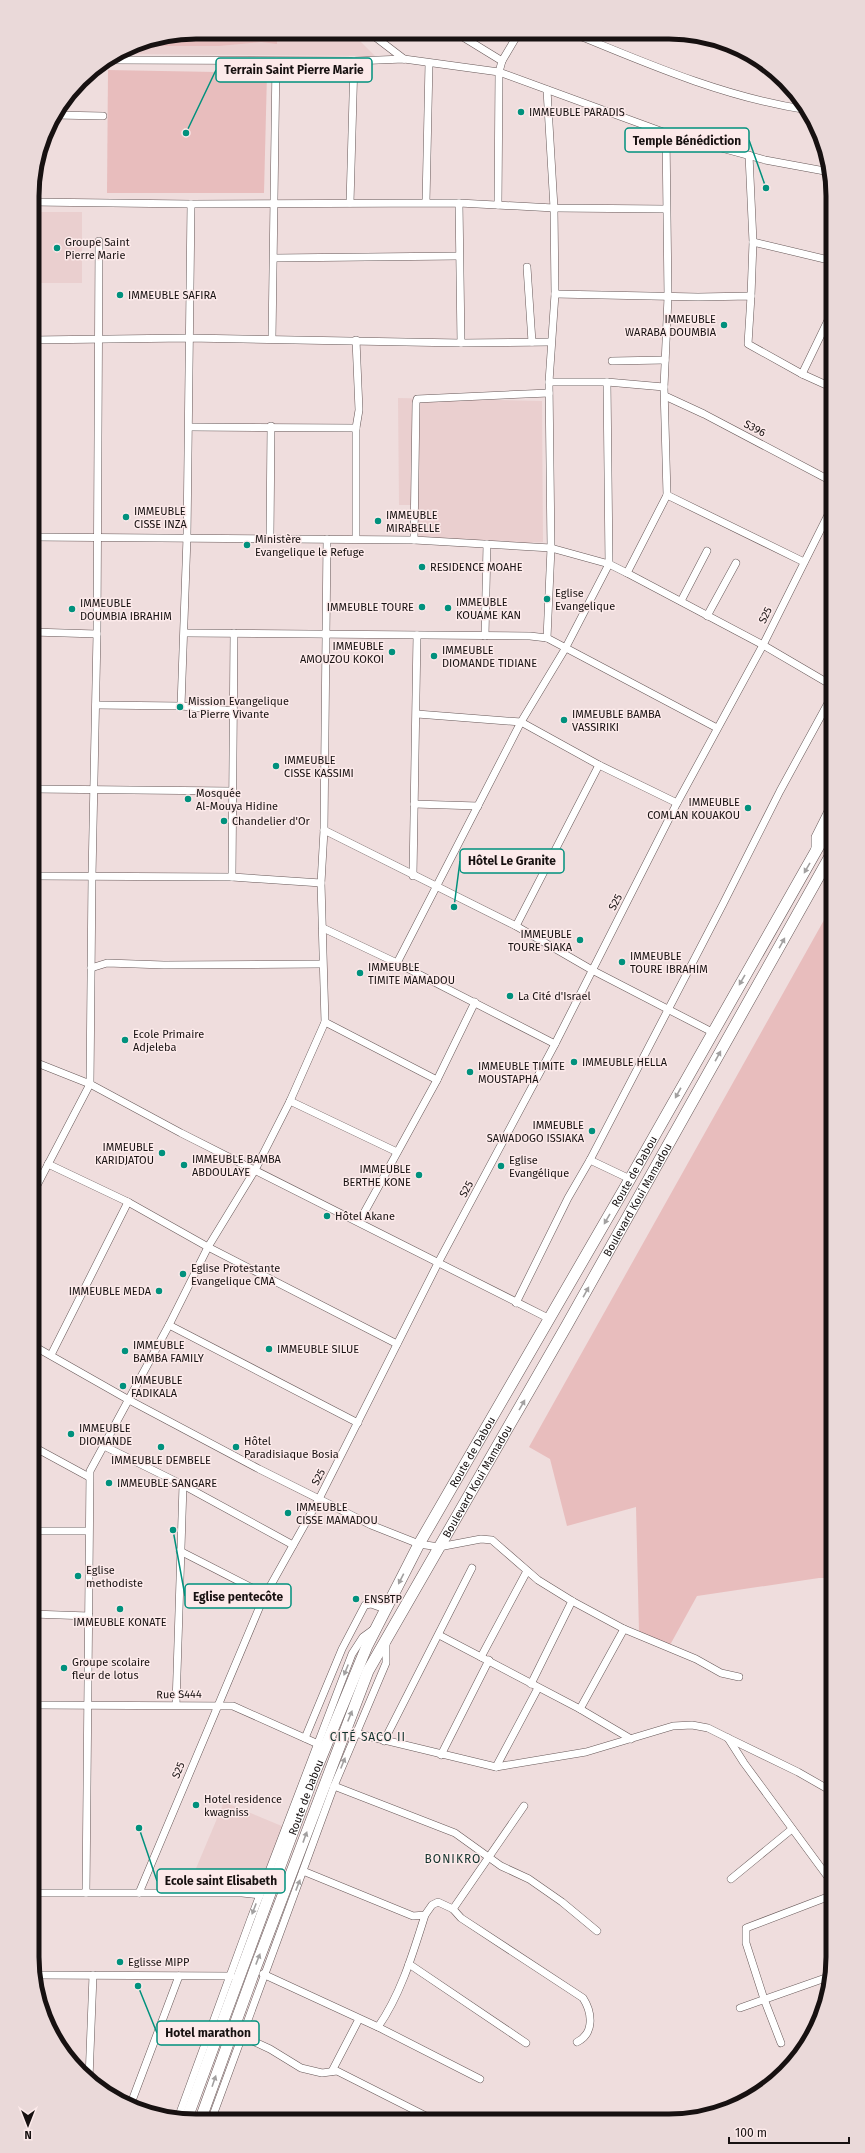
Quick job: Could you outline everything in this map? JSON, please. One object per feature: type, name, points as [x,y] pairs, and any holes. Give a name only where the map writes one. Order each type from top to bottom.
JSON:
[{"type":"main road","name":"Route de Dabou","points":[[189,2114],[334,1722],[376,1628],[418,1544],[548,1318],[630,1180],[712,1032],[826,833]]},
{"type":"main road","name":"Boulevard Koui Mamadou","points":[[438,1547],[563,1332],[826,863]]},
{"type":"main road","name":"Route de Dabou","points":[[202,2114],[254,1969],[368,1671],[386,1636],[438,1547]]},
{"type":"street","points":[[378,39],[404,59]]},
{"type":"street","points":[[466,39],[502,61]]},
{"type":"street","points":[[498,205],[498,72],[502,61],[515,39]]},
{"type":"street","points":[[588,39],[683,77],[741,95],[798,108]]},
{"type":"street","points":[[118,60],[354,61],[404,59],[498,72],[666,133],[749,155],[824,171]]},
{"type":"street","points":[[272,339],[276,61]]},
{"type":"street","points":[[350,203],[354,61]]},
{"type":"street","points":[[426,202],[429,63]]},
{"type":"street","points":[[547,90],[554,208],[554,294],[550,342],[549,382],[551,548],[547,638]]},
{"type":"street","points":[[62,115],[103,116]]},
{"type":"street","points":[[628,573],[668,495],[664,387],[668,297],[666,133]]},
{"type":"street","points":[[749,155],[753,242],[748,344],[802,374],[826,385]]},
{"type":"street","points":[[39,202],[191,204],[426,202],[554,208],[666,209]]},
{"type":"street","points":[[458,203],[461,343]]},
{"type":"street","points":[[180,706],[185,633],[191,204]]},
{"type":"street","points":[[39,1181],[90,1084],[92,876],[97,634],[98,241]]},
{"type":"street","points":[[753,242],[826,259]]},
{"type":"street","points":[[274,258],[460,256]]},
{"type":"street","points":[[526,267],[532,342]]},
{"type":"street","points":[[554,294],[612,294],[668,297],[751,296]]},
{"type":"street","points":[[802,374],[826,324]]},
{"type":"street","points":[[39,340],[188,338],[461,343],[550,342]]},
{"type":"street","points":[[356,340],[358,410],[356,428],[356,539]]},
{"type":"street","points":[[612,362],[666,360]]},
{"type":"street","points":[[549,382],[608,382],[664,387]]},
{"type":"street","points":[[397,962],[521,722],[565,649],[609,564],[608,382]]},
{"type":"street","points":[[414,540],[416,403],[418,399],[549,393]]},
{"type":"street","name":"S396","points":[[665,396],[704,414],[826,478]]},
{"type":"street","points":[[189,427],[271,426],[356,428]]},
{"type":"street","points":[[270,537],[271,426]]},
{"type":"street","points":[[668,495],[804,562]]},
{"type":"street","name":"S25","points":[[139,1893],[266,1595],[319,1499],[438,1263],[555,1044],[677,803],[763,645],[826,519]]},
{"type":"street","points":[[39,537],[270,537],[414,540],[551,548],[609,564],[628,573],[763,645],[826,682]]},
{"type":"street","points":[[86,1893],[89,1616],[88,1477],[94,1462],[169,1325],[208,1247],[255,1170],[290,1101],[325,1022],[322,964],[323,928],[321,883],[324,830],[324,635],[327,539]]},
{"type":"street","points":[[485,636],[487,544]]},
{"type":"street","points":[[681,601],[707,551]]},
{"type":"street","points":[[707,616],[736,563]]},
{"type":"street","points":[[39,632],[97,634]]},
{"type":"street","points":[[185,633],[547,638],[565,649],[717,728]]},
{"type":"street","points":[[232,877],[234,633]]},
{"type":"street","points":[[412,876],[416,714],[416,635]]},
{"type":"street","points":[[96,705],[180,706],[234,711]]},
{"type":"street","points":[[516,1303],[568,1198],[590,1160],[780,791],[826,707]]},
{"type":"street","points":[[416,714],[521,722],[599,765],[677,803]]},
{"type":"street","points":[[516,926],[599,765]]},
{"type":"street","points":[[39,789],[232,791]]},
{"type":"street","points":[[414,804],[478,806]]},
{"type":"street","points":[[815,853],[815,836],[826,815]]},
{"type":"street","points":[[324,830],[412,876],[437,886],[516,926],[592,970],[712,1032]]},
{"type":"street","points":[[39,876],[232,877],[321,883]]},
{"type":"street","points":[[323,928],[397,962],[555,1044]]},
{"type":"street","points":[[91,968],[107,963],[164,965],[322,964]]},
{"type":"street","points":[[359,1222],[437,1080],[475,1002]]},
{"type":"street","points":[[325,1022],[437,1080]]},
{"type":"street","points":[[39,1064],[90,1084],[255,1170],[548,1318]]},
{"type":"street","points":[[290,1101],[397,1152]]},
{"type":"street","points":[[590,1160],[630,1180]]},
{"type":"street","points":[[48,1164],[128,1202],[208,1247],[398,1344]]},
{"type":"street","points":[[51,1354],[128,1202]]},
{"type":"street","points":[[169,1325],[358,1423]]},
{"type":"street","points":[[39,1348],[129,1400],[319,1499],[393,1535],[418,1544],[438,1547],[481,1539],[492,1540],[526,1571],[572,1601],[624,1629],[696,1659],[721,1673],[739,1677]]},
{"type":"street","points":[[104,1446],[183,1484],[293,1545]]},
{"type":"street","points":[[39,1450],[88,1477]]},
{"type":"street","points":[[176,1705],[183,1484]]},
{"type":"street","points":[[39,1531],[88,1532]]},
{"type":"street","points":[[180,1550],[266,1595]]},
{"type":"street","points":[[384,1741],[472,1568]]},
{"type":"street","points":[[481,1657],[526,1571]]},
{"type":"street","points":[[496,1767],[535,1686],[572,1601]]},
{"type":"street","points":[[305,1738],[342,1649],[365,1605],[371,1604],[386,1609]]},
{"type":"street","points":[[39,1614],[89,1616]]},
{"type":"street","points":[[180,2113],[260,1895],[352,1654],[363,1637],[376,1628]]},
{"type":"street","points":[[580,1709],[624,1629]]},
{"type":"street","points":[[439,1635],[580,1709],[631,1739]]},
{"type":"street","points":[[213,2114],[334,1786],[355,1733],[386,1663],[386,1636]]},
{"type":"street","points":[[342,1649],[352,1654]]},
{"type":"street","points":[[442,1755],[489,1660]]},
{"type":"street","name":"Rue S444","points":[[39,1705],[218,1705],[239,1707],[318,1744]]},
{"type":"street","points":[[355,1733],[496,1767],[586,1752],[673,1726],[692,1725],[708,1728],[798,1772],[826,1788]]},
{"type":"street","points":[[728,1738],[744,1763],[826,1875]]},
{"type":"street","points":[[334,1786],[455,1834],[489,1856],[501,1866],[528,1879],[562,1902],[596,1931]]},
{"type":"street","points":[[453,1909],[524,1806]]},
{"type":"street","points":[[731,1879],[792,1829]]},
{"type":"street","points":[[303,1871],[413,1916],[425,1915]]},
{"type":"street","points":[[39,1893],[242,1893],[260,1895]]},
{"type":"street","points":[[781,2043],[764,1999],[746,1943],[746,1928],[826,1895]]},
{"type":"street","points":[[378,2027],[386,2016],[409,1964],[425,1915],[432,1905],[438,1902],[453,1909],[461,1918],[583,1998],[590,2012],[590,2027],[582,2040],[577,2042]]},
{"type":"street","points":[[409,1964],[526,2043]]},
{"type":"street","points":[[264,1974],[378,2027],[480,2079]]},
{"type":"street","points":[[40,1975],[231,1976]]},
{"type":"street","points":[[88,2071],[93,1975]]},
{"type":"street","points":[[132,2100],[179,1976]]},
{"type":"street","points":[[740,2008],[825,1978]]},
{"type":"street","points":[[332,2071],[359,2019]]},
{"type":"street","points":[[242,2036],[270,2049],[301,2068],[322,2073],[332,2071],[342,2073],[422,2114]]},
{"type":"shaded area","points":[[186,39],[358,39],[375,56],[129,54],[156,44]]},
{"type":"shaded area","points":[[186,39],[277,39],[277,44],[261,42],[219,46],[149,46]]},
{"type":"shaded area","points":[[108,70],[267,73],[264,193],[107,193]]},
{"type":"shaded area","name":"Groupe Saint Pierre Marie","points":[[39,212],[82,212],[82,283],[39,283]]},
{"type":"shaded area","points":[[398,398],[542,401],[543,542],[495,545],[416,536],[415,505],[399,505]]},
{"type":"shaded area","points":[[826,917],[826,1578],[697,1596],[670,1645],[639,1632],[636,1507],[567,1526],[550,1459],[529,1447]]},
{"type":"shaded area","points":[[224,1802],[289,1829],[271,1888],[189,1885]]},
{"type":"place","name":"IMMEUBLE PARADIS","points":[[521,112]]},
{"type":"place","name":"Terrain Saint Pierre Marie","points":[[186,133]]},
{"type":"place","name":"Temple Bénédiction","points":[[766,188]]},
{"type":"place","name":"Groupe Saint Pierre Marie","points":[[57,248]]},
{"type":"place","name":"IMMEUBLE SAFIRA","points":[[120,295]]},
{"type":"place","name":"IMMEUBLE WARABA DOUMBIA","points":[[724,325]]},
{"type":"place","name":"IMMEUBLE CISSE INZA","points":[[126,517]]},
{"type":"place","name":"IMMEUBLE MIRABELLE","points":[[378,521]]},
{"type":"place","name":"Ministère Evangelique le Refuge","points":[[247,545]]},
{"type":"place","name":"RESIDENCE MOAHE","points":[[422,567]]},
{"type":"place","name":"Eglise Evangelique","points":[[547,599]]},
{"type":"place","name":"IMMEUBLE TOURE","points":[[422,607]]},
{"type":"place","name":"IMMEUBLE KOUAME KAN","points":[[448,608]]},
{"type":"place","name":"IMMEUBLE DOUMBIA IBRAHIM","points":[[72,609]]},
{"type":"place","name":"IMMEUBLE AMOUZOU KOKOI","points":[[392,652]]},
{"type":"place","name":"IMMEUBLE DIOMANDE TIDIANE","points":[[434,656]]},
{"type":"place","name":"Mission Evangelique la Pierre Vivante","points":[[180,707]]},
{"type":"place","name":"IMMEUBLE BAMBA VASSIRIKI","points":[[564,720]]},
{"type":"place","name":"IMMEUBLE CISSE KASSIMI","points":[[276,766]]},
{"type":"place","name":"Mosquée Al-Mouya Hidine","points":[[188,799]]},
{"type":"place","name":"IMMEUBLE COMLAN KOUAKOU","points":[[748,808]]},
{"type":"place","name":"Chandelier d'Or","points":[[224,821]]},
{"type":"place","name":"Hôtel Le Granite","points":[[454,907]]},
{"type":"place","name":"IMMEUBLE TOURE SIAKA","points":[[580,940]]},
{"type":"place","name":"IMMEUBLE TOURE IBRAHIM","points":[[622,962]]},
{"type":"place","name":"IMMEUBLE TIMITE MAMADOU","points":[[360,973]]},
{"type":"place","name":"La Cité d'Israel","points":[[510,996]]},
{"type":"place","name":"Ecole Primaire Adjeleba","points":[[125,1040]]},
{"type":"place","name":"IMMEUBLE HELLA","points":[[574,1062]]},
{"type":"place","name":"IMMEUBLE TIMITE MOUSTAPHA","points":[[470,1072]]},
{"type":"place","name":"IMMEUBLE SAWADOGO ISSIAKA","points":[[592,1131]]},
{"type":"place","name":"IMMEUBLE KARIDJATOU","points":[[162,1153]]},
{"type":"place","name":"IMMEUBLE BAMBA ABDOULAYE","points":[[184,1165]]},
{"type":"place","name":"Eglise Evangélique","points":[[501,1166]]},
{"type":"place","name":"IMMEUBLE BERTHE KONE","points":[[419,1175]]},
{"type":"place","name":"Hôtel Akane","points":[[327,1216]]},
{"type":"place","name":"Eglise Protestante Evangelique CMA","points":[[183,1274]]},
{"type":"place","name":"IMMEUBLE MEDA","points":[[159,1291]]},
{"type":"place","name":"IMMEUBLE SILUE","points":[[269,1349]]},
{"type":"place","name":"IMMEUBLE BAMBA FAMILY","points":[[125,1351]]},
{"type":"place","name":"IMMEUBLE FADIKALA","points":[[123,1386]]},
{"type":"place","name":"IMMEUBLE DIOMANDE","points":[[71,1434]]},
{"type":"place","name":"IMMEUBLE DEMBELE","points":[[161,1447]]},
{"type":"place","name":"Hôtel Paradisiaque Bosia","points":[[236,1447]]},
{"type":"place","name":"IMMEUBLE SANGARE","points":[[109,1483]]},
{"type":"place","name":"IMMEUBLE CISSE MAMADOU","points":[[288,1513]]},
{"type":"place","name":"Eglise pentecôte","points":[[173,1530]]},
{"type":"place","name":"Eglise methodiste","points":[[78,1576]]},
{"type":"place","name":"ENSBTP","points":[[356,1599]]},
{"type":"place","name":"IMMEUBLE KONATE","points":[[120,1609]]},
{"type":"place","name":"Groupe scolaire fleur de lotus","points":[[64,1668]]},
{"type":"place","name":"Hotel residence kwagniss","points":[[196,1805]]},
{"type":"place","name":"Ecole saint Elisabeth","points":[[139,1828]]},
{"type":"place","name":"Eglisse MIPP","points":[[120,1962]]},
{"type":"place","name":"Hotel marathon","points":[[138,1986]]},
{"type":"district","name":"CITÉ SACO II","points":[[368,1737]]},
{"type":"district","name":"BONIKRO","points":[[453,1859]]}]
